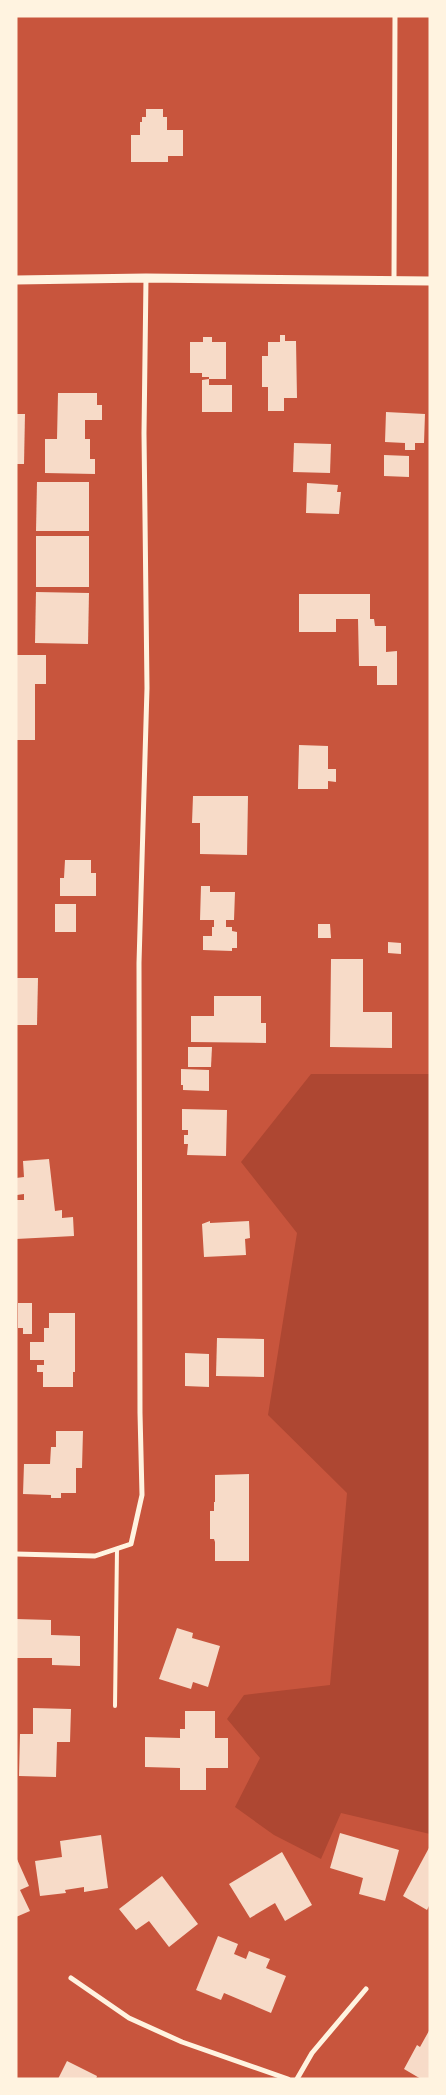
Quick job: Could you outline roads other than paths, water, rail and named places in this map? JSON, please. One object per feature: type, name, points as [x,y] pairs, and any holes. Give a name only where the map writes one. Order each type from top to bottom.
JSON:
[{"type":"street","points":[[394,280],[395,16]]},
{"type":"street","points":[[16,1554],[95,1556],[131,1544],[142,1495],[139,963],[147,688],[144,433],[146,278]]},
{"type":"street","points":[[16,280],[146,278],[430,282]]},
{"type":"street","points":[[71,1978],[128,2018],[182,2042],[288,2079]]},
{"type":"street","points":[[297,2079],[312,2053],[366,1989]]},
{"type":"lane","points":[[115,1706],[117,1549]]}]
